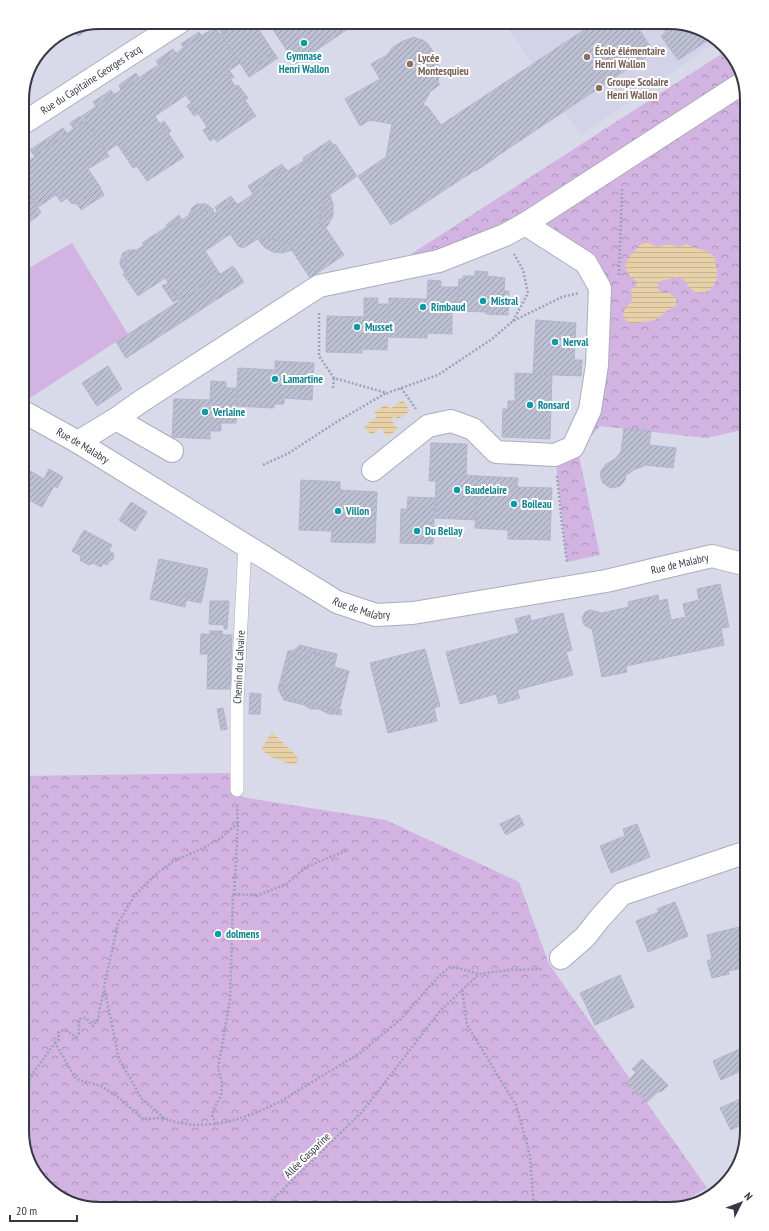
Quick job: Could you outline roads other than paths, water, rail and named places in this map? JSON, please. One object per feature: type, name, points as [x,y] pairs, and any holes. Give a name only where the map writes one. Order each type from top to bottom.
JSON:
[{"type":"street","name":"Rue du Capitaine Georges Facq","points":[[29,119],[169,29]]},
{"type":"street","points":[[78,442],[116,419],[319,286],[439,261],[504,235],[525,224],[738,86]]},
{"type":"street","points":[[373,470],[428,426],[450,421],[473,430],[496,452],[555,455],[573,447],[590,410],[597,365],[600,288],[586,263],[525,224]]},
{"type":"street","name":"Rue de Malabry","points":[[29,415],[78,442],[337,602],[376,615],[413,613],[606,581],[712,556],[740,563]]},
{"type":"street","points":[[116,419],[172,451]]},
{"type":"street","points":[[561,958],[585,937],[622,894],[740,854]]},
{"type":"lane","name":"Chemin du Calvaire","points":[[238,790],[237,703],[245,544]]},
{"type":"place","name":"Gymnase Henri Wallon","points":[[304,43]]},
{"type":"place","name":"École élémentaire Henri Wallon","points":[[587,57]]},
{"type":"place","name":"Lycée Montesquieu","points":[[410,64]]},
{"type":"place","name":"Groupe Scolaire Henri Wallon","points":[[599,88]]},
{"type":"place","name":"Mistral","points":[[483,301]]},
{"type":"place","name":"Rimbaud","points":[[423,307]]},
{"type":"place","name":"Musset","points":[[357,327]]},
{"type":"place","name":"Nerval","points":[[555,342]]},
{"type":"place","name":"Lamartine","points":[[275,379]]},
{"type":"place","name":"Ronsard","points":[[530,405]]},
{"type":"place","name":"Verlaine","points":[[205,412]]},
{"type":"place","name":"Baudelaire","points":[[457,490]]},
{"type":"place","name":"Boileau","points":[[514,504]]},
{"type":"place","name":"Villon","points":[[338,511]]},
{"type":"place","name":"Du Bellay","points":[[417,531]]},
{"type":"place","name":"dolmens","points":[[218,934]]}]
